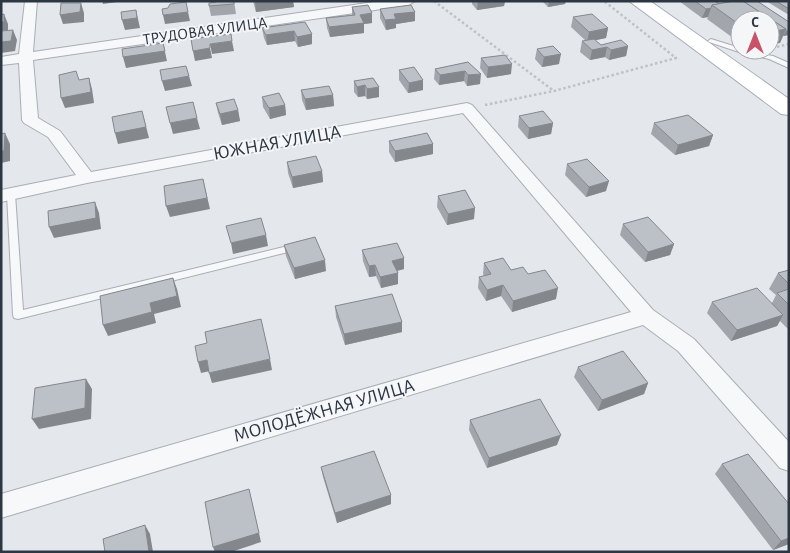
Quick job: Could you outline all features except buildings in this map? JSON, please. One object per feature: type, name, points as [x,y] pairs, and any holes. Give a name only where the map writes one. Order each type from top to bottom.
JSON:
[{"type":"main road","points":[[638,1],[789,110]]},
{"type":"main road","points":[[655,1],[789,95]]},
{"type":"street","points":[[31,1],[26,57],[30,120],[54,134],[87,178]]},
{"type":"street","name":"ТРУДОВАЯ УЛИЦА","points":[[1,61],[408,1]]},
{"type":"street","points":[[467,108],[646,316],[686,344],[789,460]]},
{"type":"street","name":"ЮЖНАЯ УЛИЦА","points":[[6,195],[87,178],[467,108]]},
{"type":"street","name":"МОЛОДЁЖНАЯ УЛИЦА","points":[[1,506],[646,316]]},
{"type":"lane","points":[[711,41],[741,51],[771,57],[789,66]]},
{"type":"lane","points":[[6,195],[18,315],[292,248]]},
{"type":"path","points":[[434,1],[554,91]]},
{"type":"path","points":[[467,108],[554,91],[676,58],[604,1]]}]
